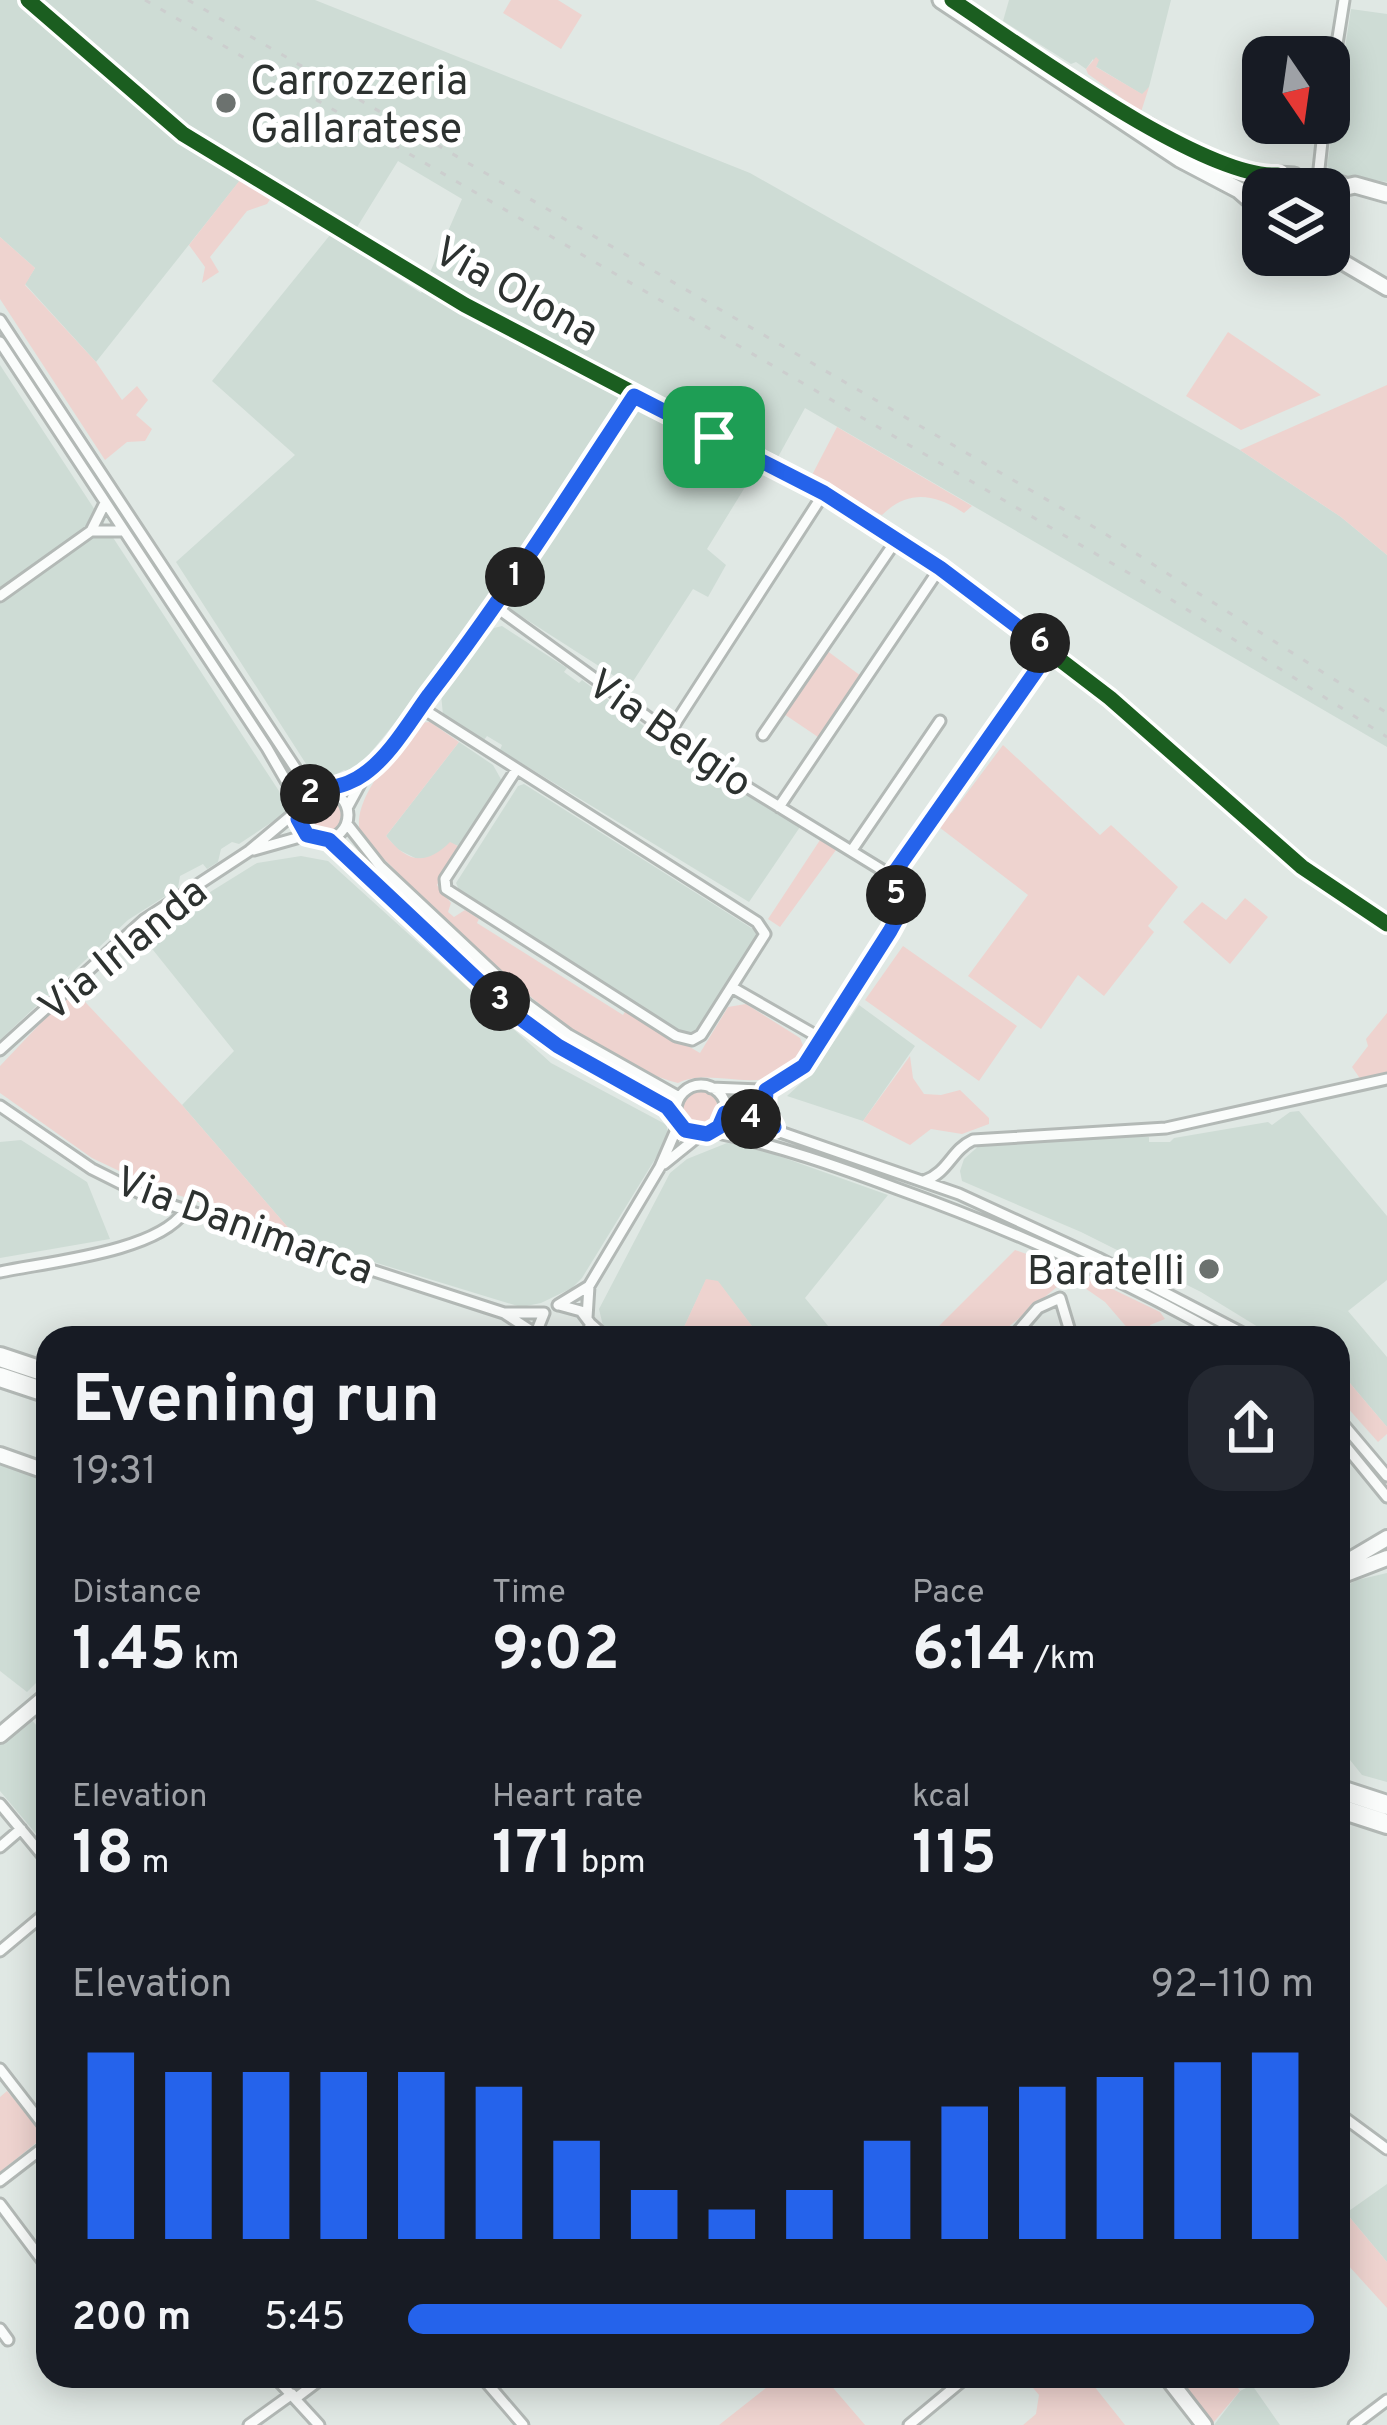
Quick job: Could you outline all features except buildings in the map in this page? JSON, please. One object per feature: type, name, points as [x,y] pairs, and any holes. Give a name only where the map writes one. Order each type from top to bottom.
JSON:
[{"type":"highway","points":[[0,1357],[36,1369]]},
{"type":"highway","points":[[0,1377],[36,1389]]},
{"type":"highway","points":[[1350,1793],[1387,1805]]},
{"type":"highway","points":[[1350,1812],[1387,1824]]},
{"type":"main road","points":[[941,0],[1186,163],[1242,192]]},
{"type":"main road","points":[[952,0],[1165,136],[1242,170]]},
{"type":"main road","points":[[1350,186],[1387,194],[1350,198]]},
{"type":"street","name":"Via Olona","points":[[28,0],[167,124],[465,305],[824,493],[940,568],[1147,730],[1302,867],[1387,924]]},
{"type":"street","points":[[1339,36],[1345,0]]},
{"type":"street","points":[[1318,168],[1322,144]]},
{"type":"street","points":[[1319,165],[1329,178],[1354,185]]},
{"type":"street","points":[[1350,265],[1387,288]]},
{"type":"street","points":[[0,320],[298,772],[347,808]]},
{"type":"street","points":[[0,342],[299,808],[299,824],[307,835],[329,840],[513,1013],[700,1135]]},
{"type":"street","points":[[634,396],[496,607],[366,773],[347,808],[347,824],[380,866],[527,1004],[569,1034],[680,1097]]},
{"type":"street","points":[[669,734],[824,493]]},
{"type":"street","points":[[0,596],[91,531],[105,503]]},
{"type":"street","points":[[91,531],[124,531]]},
{"type":"street","points":[[763,735],[897,539]]},
{"type":"street","points":[[779,807],[940,568]]},
{"type":"street","name":"Via Belgio","points":[[496,607],[669,734],[892,876]]},
{"type":"street","points":[[713,1132],[725,1109],[804,1066],[823,1040],[896,920],[892,876],[1050,651]]},
{"type":"street","points":[[420,707],[758,922],[765,934],[701,1036],[692,1040],[676,1036],[446,889],[445,880],[516,770]]},
{"type":"street","points":[[852,850],[940,721]]},
{"type":"street","points":[[299,808],[366,773]]},
{"type":"street","name":"Via Irlanda","points":[[0,1050],[144,920],[248,851],[299,808]]},
{"type":"street","points":[[329,840],[347,824]]},
{"type":"street","name":"Via Irlanda","points":[[248,851],[307,835]]},
{"type":"street","points":[[733,988],[823,1040]]},
{"type":"street","points":[[959,1194],[950,1165],[955,1151],[973,1140],[1166,1128],[1387,1079]]},
{"type":"street","points":[[541,1326],[544,1313],[589,1286],[660,1167],[680,1097],[693,1087],[766,1090]]},
{"type":"street","points":[[710,1088],[725,1109],[959,1194],[1229,1326]]},
{"type":"street","points":[[766,1090],[765,1111],[774,1127]]},
{"type":"street","name":"Via Danimarca","points":[[0,1106],[92,1168],[184,1212],[504,1313],[523,1326]]},
{"type":"street","points":[[660,1167],[700,1135],[713,1132],[781,1146],[966,1213],[1094,1268],[1203,1326]]},
{"type":"street","points":[[923,1181],[950,1165]]},
{"type":"street","points":[[0,1272],[133,1243],[167,1231],[184,1212]]},
{"type":"street","points":[[589,1286],[589,1326]]},
{"type":"street","points":[[1022,1326],[1038,1308],[1060,1298],[1068,1326]]},
{"type":"street","points":[[558,1305],[573,1306],[594,1326]]},
{"type":"street","name":"Via Danimarca","points":[[504,1313],[544,1313]]},
{"type":"street","points":[[1350,1432],[1387,1475]]},
{"type":"street","points":[[1350,1452],[1387,1497]]},
{"type":"street","points":[[0,1455],[36,1468]]},
{"type":"street","points":[[1350,1560],[1387,1538]]},
{"type":"street","points":[[1350,1572],[1387,1558]]},
{"type":"street","points":[[0,1735],[36,1705]]},
{"type":"street","points":[[0,1804],[36,1847]]},
{"type":"street","points":[[0,1847],[21,1829]]},
{"type":"street","points":[[0,1951],[36,1920]]},
{"type":"street","points":[[0,2069],[36,2116]]},
{"type":"street","points":[[1350,2122],[1387,2150]]},
{"type":"street","points":[[0,2181],[36,2153]]},
{"type":"street","points":[[0,2204],[36,2252]]},
{"type":"street","points":[[0,2329],[8,2340]]},
{"type":"street","points":[[286,2388],[319,2425]]},
{"type":"street","points":[[249,2425],[306,2388]]},
{"type":"street","points":[[491,2388],[523,2425]]},
{"type":"street","points":[[909,2425],[954,2388]]},
{"type":"street","points":[[1175,2388],[1204,2425]]},
{"type":"street","points":[[1354,2425],[1387,2400]]},
{"type":"shaded area","points":[[0,0],[315,0],[750,173],[1240,450],[1341,517],[1387,555],[1387,747],[805,408],[778,457],[766,453],[707,549],[726,565],[708,597],[693,589],[630,686],[496,600],[353,774],[344,770],[319,784],[176,562],[295,455],[212,381],[330,235],[421,293],[462,199],[398,161],[354,232],[249,169],[96,362],[25,284],[35,268],[0,237]]},
{"type":"shaded area","points":[[511,0],[558,0],[582,15],[561,49],[503,13]]},
{"type":"shaded area","points":[[1009,0],[1171,0],[1149,87],[1143,95],[1095,66],[1093,59],[1086,69],[1071,64],[1003,21]]},
{"type":"shaded area","points":[[1351,9],[1387,14],[1387,182],[1350,176],[1350,168],[1327,166],[1330,144],[1350,144],[1347,36]]},
{"type":"shaded area","points":[[1096,57],[1096,67],[1142,94],[1149,87],[1141,112],[1088,74],[1086,69]]},
{"type":"shaded area","points":[[240,180],[271,198],[247,211],[210,257],[219,272],[202,283],[205,267],[189,245]]},
{"type":"shaded area","points":[[0,237],[35,268],[25,285],[96,362],[122,400],[137,386],[148,400],[136,415],[152,429],[145,441],[127,442],[105,460],[0,299]]},
{"type":"shaded area","points":[[1228,332],[1321,395],[1241,430],[1186,396]]},
{"type":"shaded area","points":[[0,365],[279,791],[285,809],[239,844],[232,842],[221,849],[218,862],[180,876],[178,888],[128,920],[0,1040]]},
{"type":"shaded area","points":[[1387,385],[1387,555],[1341,517],[1240,450]]},
{"type":"shaded area","points":[[837,427],[972,506],[964,513],[932,498],[912,498],[882,515],[850,502],[812,475]]},
{"type":"shaded area","points":[[502,626],[567,668],[564,672],[579,683],[582,680],[699,767],[800,827],[749,902],[500,750],[502,745],[487,736],[484,740],[443,715],[441,694],[494,628]]},
{"type":"shaded area","points":[[826,650],[861,676],[818,737],[784,714]]},
{"type":"shaded area","points":[[430,722],[459,742],[386,836],[416,858],[432,855],[450,842],[458,846],[437,885],[451,903],[448,912],[454,917],[465,910],[479,919],[477,923],[623,1015],[626,1010],[700,1053],[728,1007],[746,1004],[800,1038],[804,1048],[792,1065],[761,1080],[694,1078],[678,1083],[637,1068],[552,1013],[468,941],[361,836],[361,809],[374,781],[410,730],[417,723]]},
{"type":"shaded area","points":[[459,742],[493,765],[502,781],[458,846],[450,843],[435,857],[417,859],[397,849],[386,836]]},
{"type":"shaded area","points":[[1003,745],[1100,835],[1111,825],[1178,887],[1148,926],[1154,932],[1104,996],[1078,975],[1041,1029],[968,976],[1028,895],[935,824],[946,811],[952,813]]},
{"type":"shaded area","points":[[524,784],[756,931],[698,1034],[686,1035],[459,890],[456,883],[518,786]]},
{"type":"shaded area","points":[[323,797],[336,802],[341,815],[336,828],[323,833],[310,828],[305,815],[310,802]]},
{"type":"shaded area","points":[[820,840],[836,850],[780,927],[768,919]]},
{"type":"shaded area","points":[[301,856],[328,861],[551,1063],[667,1125],[668,1138],[572,1288],[521,1307],[298,1239],[182,1105],[234,1051],[141,935],[257,863]]},
{"type":"shaded area","points":[[1245,898],[1268,917],[1230,964],[1183,922],[1202,902],[1226,920]]},
{"type":"shaded area","points":[[903,946],[1017,1026],[979,1081],[865,1000]]},
{"type":"shaded area","points":[[73,989],[292,1232],[153,1187],[92,1158],[0,1093],[0,1066]]},
{"type":"shaded area","points":[[859,1005],[915,1046],[863,1121],[787,1096],[813,1072]]},
{"type":"shaded area","points":[[1387,1013],[1387,1073],[1361,1080],[1352,1067]]},
{"type":"shaded area","points":[[910,1056],[913,1078],[924,1094],[960,1090],[989,1118],[989,1124],[962,1134],[931,1129],[910,1145],[863,1121]]},
{"type":"shaded area","points":[[700,1091],[713,1096],[718,1109],[713,1122],[700,1127],[687,1122],[682,1109],[687,1096]]},
{"type":"shaded area","points":[[1299,1111],[1387,1216],[1387,1280],[1348,1311],[1387,1357],[1387,1427],[1350,1383],[1350,1326],[1256,1326],[1201,1292],[1081,1232],[962,1181],[960,1171],[964,1159],[982,1143],[1133,1136],[1170,1142],[1268,1122],[1272,1125]]},
{"type":"shaded area","points":[[21,1140],[87,1182],[110,1239],[0,1258],[0,1142]]},
{"type":"shaded area","points":[[727,1143],[751,1146],[888,1195],[805,1298],[828,1326],[752,1326],[718,1282],[706,1280],[685,1326],[603,1326],[599,1309],[670,1173],[687,1159]]},
{"type":"shaded area","points":[[1015,1250],[1077,1272],[1160,1312],[1165,1319],[1150,1326],[1126,1326],[1105,1302],[1069,1277],[1010,1326],[939,1326]]},
{"type":"shaded area","points":[[706,1279],[718,1281],[752,1326],[684,1326]]},
{"type":"shaded area","points":[[1350,1383],[1387,1427],[1387,1434],[1378,1442],[1350,1410]]},
{"type":"shaded area","points":[[0,1464],[36,1476],[36,1683],[27,1692],[0,1671]]},
{"type":"shaded area","points":[[1387,1573],[1387,1782],[1362,1775],[1350,1760],[1350,1584]]},
{"type":"shaded area","points":[[31,1719],[36,1725],[36,1834],[0,1791],[0,1745]]},
{"type":"shaded area","points":[[7,2091],[36,2125],[36,2143],[0,2172],[0,2097]]},
{"type":"shaded area","points":[[1387,2184],[1387,2262],[1350,2218],[1350,2210]]},
{"type":"shaded area","points":[[1350,2218],[1387,2262],[1387,2308],[1350,2267]]},
{"type":"shaded area","points":[[766,2388],[833,2388],[865,2425],[719,2425]]},
{"type":"shaded area","points":[[1033,2388],[1096,2388],[1125,2425],[1023,2425],[1036,2414],[1039,2395]]},
{"type":"shaded area","points":[[1185,2388],[1238,2388],[1213,2423]]},
{"type":"shaded area","points":[[1254,2388],[1280,2425],[1214,2425],[1240,2391]]},
{"type":"railway","points":[[145,0],[1139,579],[1387,737]]},
{"type":"railway","points":[[188,0],[1099,530],[1387,713]]},
{"type":"cycle path","points":[[28,0],[183,134],[465,305],[824,493],[940,568],[1110,698],[1302,867],[1387,924]]},
{"type":"cycle path","points":[[952,0],[1112,106],[1205,156],[1242,169]]},
{"type":"place","name":"Carrozzeria Gallaratese","points":[[226,103]]},
{"type":"place","name":"Baratelli","points":[[1209,1269]]},
{"type":"route","points":[[634,396],[714,437],[824,493],[940,568],[1050,651],[892,876],[896,920],[823,1040],[804,1066],[766,1090],[765,1111],[774,1127],[725,1113],[719,1127],[700,1135],[685,1130],[667,1107],[558,1046],[513,1013],[329,840],[307,835],[298,819],[300,805],[310,794],[340,789],[374,766],[496,607],[634,396]]}]
